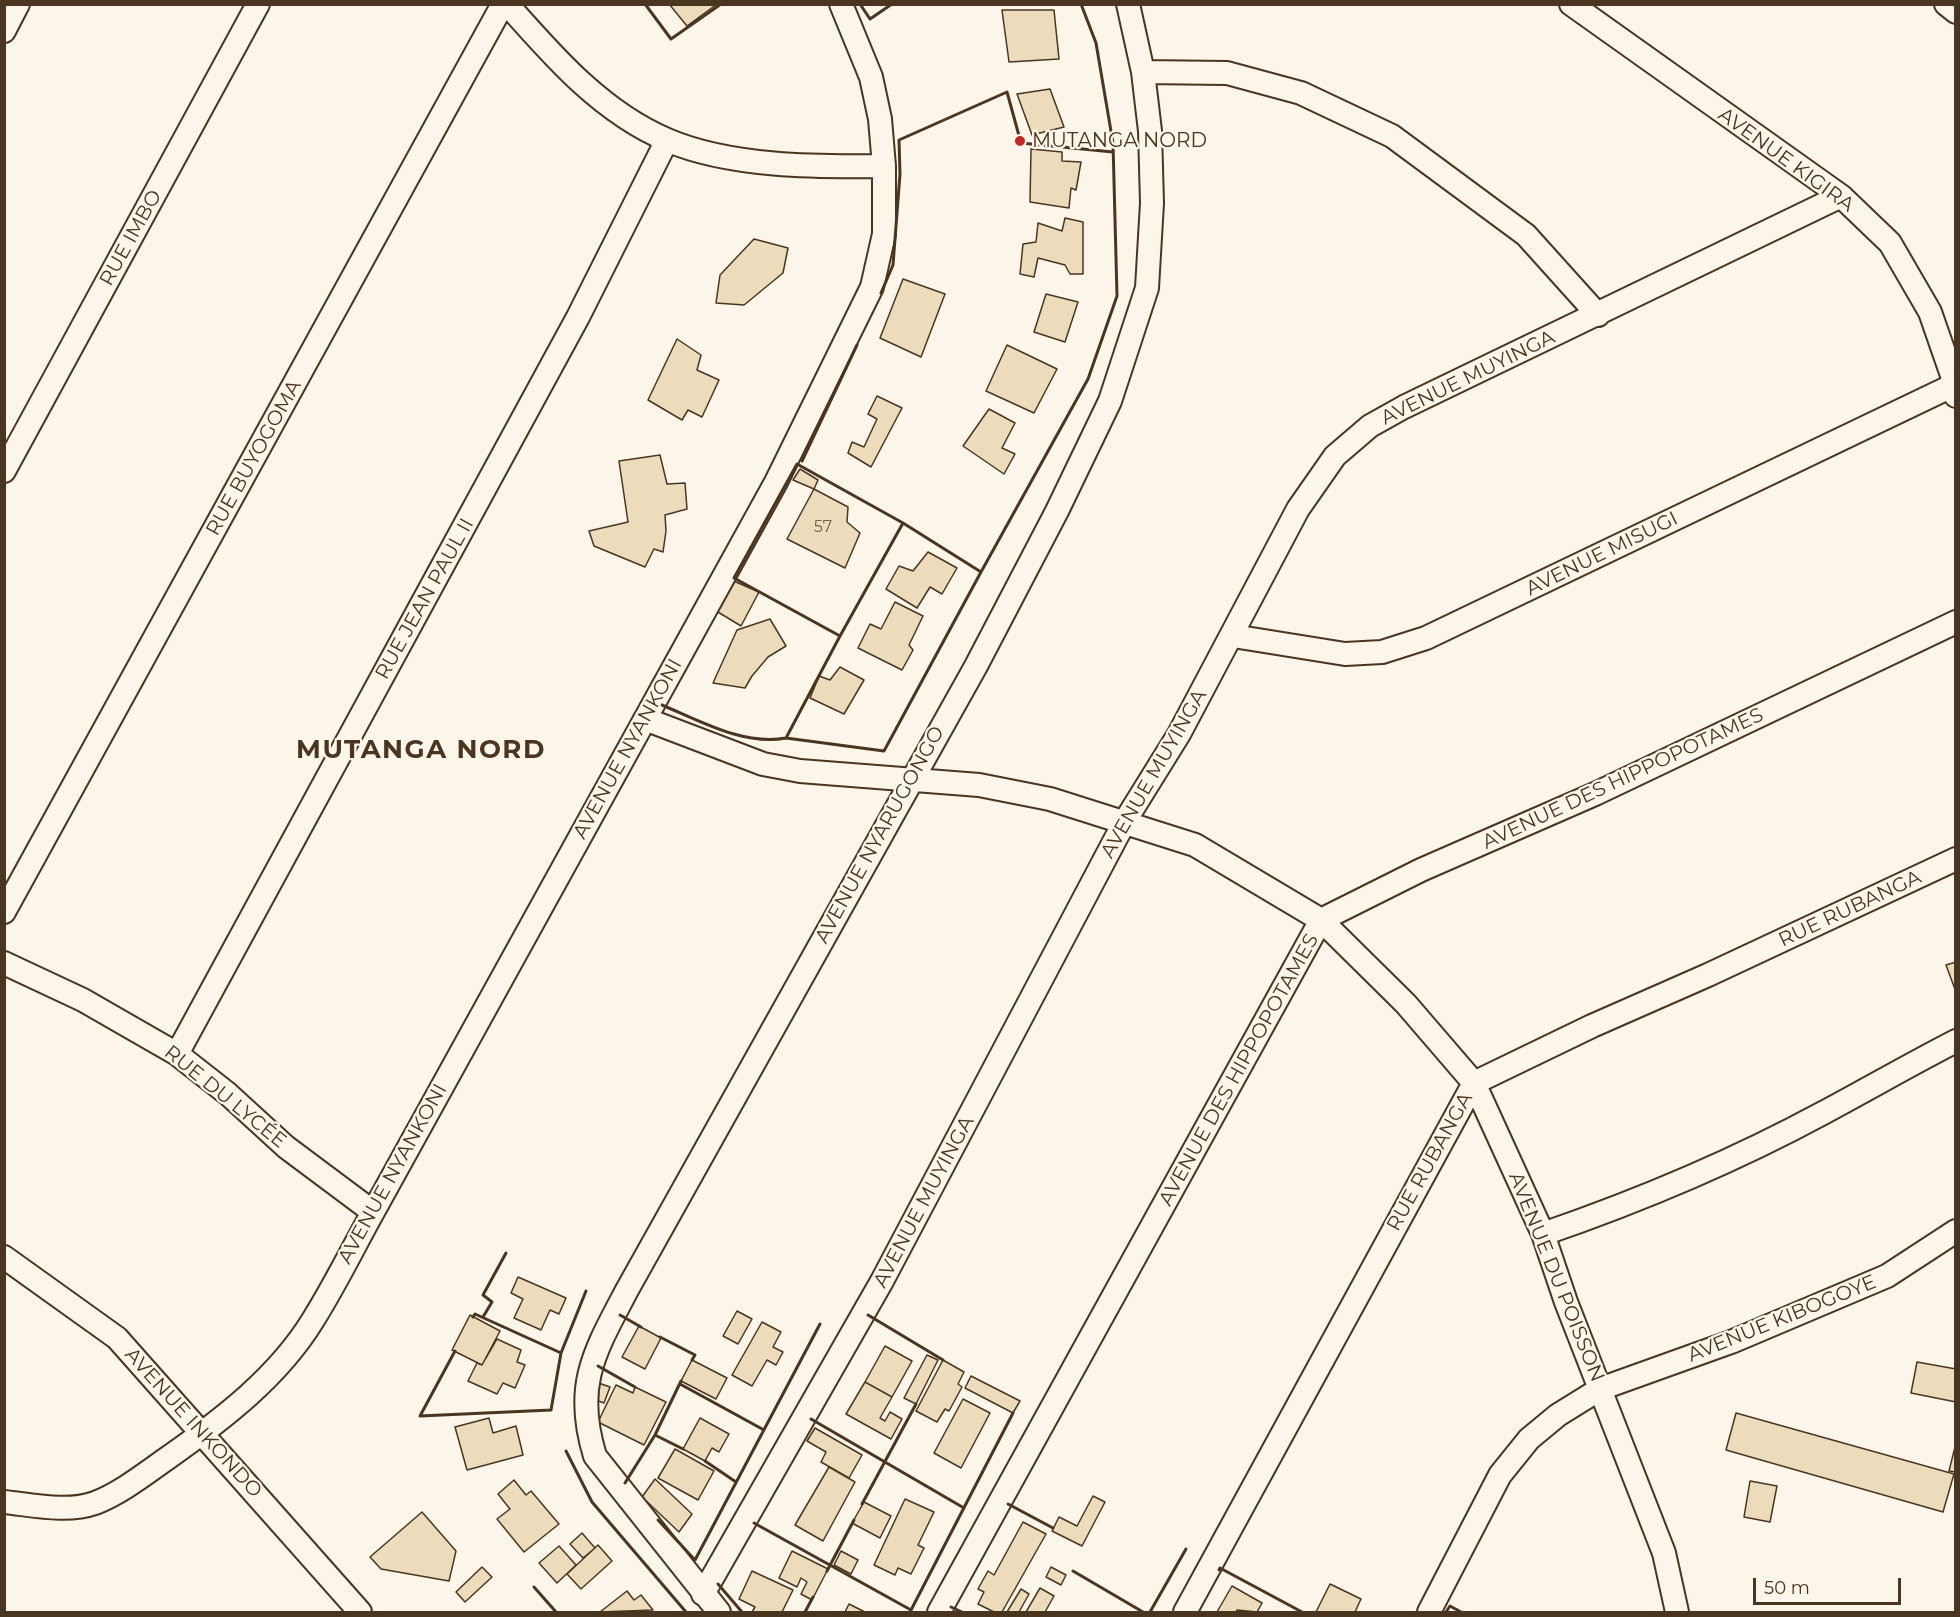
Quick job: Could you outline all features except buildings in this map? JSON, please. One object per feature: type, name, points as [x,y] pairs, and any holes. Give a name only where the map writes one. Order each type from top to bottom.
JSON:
[{"type":"street","points":[[4,31],[18,4]]},
{"type":"street","name":"RUE IMBO","points":[[4,471],[258,4]]},
{"type":"street","points":[[505,4],[561,64],[595,95],[667,141],[721,155],[772,163],[822,167],[884,166]]},
{"type":"street","name":"RUE BUYOGOMA","points":[[4,912],[505,4]]},
{"type":"street","name":"AVENUE NYANKONI","points":[[4,1502],[52,1508],[94,1503],[145,1474],[247,1398],[313,1321],[374,1212],[776,482],[872,287],[884,234],[884,166],[880,119],[871,76],[841,4]]},
{"type":"street","name":"AVENUE NYARUGONGO","points":[[719,1612],[595,1456],[586,1413],[588,1380],[609,1325],[627,1290],[976,666],[1057,511],[1110,400],[1146,288],[1152,203],[1150,131],[1143,72],[1128,4]]},
{"type":"street","name":"AVENUE KIGIRA","points":[[1571,4],[1841,196],[1890,243],[1930,312],[1955,384],[1956,396]]},
{"type":"street","points":[[1946,4],[1956,12]]},
{"type":"street","points":[[1143,72],[1227,73],[1301,93],[1392,136],[1526,236],[1598,315]]},
{"type":"street","name":"RUE JEAN PAUL II","points":[[177,1054],[578,317],[667,141]]},
{"type":"street","name":"AVENUE MUYINGA","points":[[703,1594],[882,1281],[1125,821],[1179,735],[1298,509],[1335,456],[1370,426],[1841,196]]},
{"type":"street","name":"AVENUE MISUGI","points":[[1233,636],[1345,654],[1382,652],[1426,638],[1955,384]]},
{"type":"street","name":"AVENUE DES HIPPOPOTAMES","points":[[939,1612],[1321,920],[1420,870],[1595,795],[1956,622]]},
{"type":"street","name":"AVENUE DU POISSON","points":[[645,719],[763,764],[800,771],[979,785],[1050,799],[1125,821],[1195,845],[1321,920],[1406,1004],[1474,1083],[1543,1234],[1664,1553],[1677,1612]]},
{"type":"street","name":"RUE RUBANGA","points":[[1185,1612],[1474,1083],[1592,1026],[1708,975],[1956,859]]},
{"type":"street","name":"RUE DU LYCÉE","points":[[4,963],[83,1000],[177,1054],[228,1094],[286,1147],[374,1212]]},
{"type":"street","points":[[1543,1234],[1615,1209],[1737,1155],[1822,1114],[1956,1041]]},
{"type":"street","name":"AVENUE KIBOGOYE","points":[[1429,1612],[1500,1475],[1529,1439],[1558,1415],[1600,1389],[1731,1342],[1887,1276],[1956,1231]]},
{"type":"street","name":"AVENUE INKONDO","points":[[4,1257],[117,1338],[360,1612]]},
{"type":"wall","points":[[645,4],[671,39],[721,4]]},
{"type":"wall","points":[[860,4],[870,19],[892,4]]},
{"type":"wall","points":[[981,572],[1088,379],[1117,296],[1113,143],[1096,43],[1081,4]]},
{"type":"wall","points":[[881,293],[893,265],[900,174],[899,140],[1007,92],[1021,143],[1113,152]]},
{"type":"wall","points":[[802,461],[857,345]]},
{"type":"wall","points":[[797,464],[903,523],[840,636],[734,578],[797,464]]},
{"type":"wall","points":[[786,738],[884,751],[981,572],[903,523]]},
{"type":"wall","points":[[662,705],[707,725],[738,735],[770,740],[786,738],[840,636]]},
{"type":"wall","points":[[483,1317],[492,1302],[483,1295],[506,1253]]},
{"type":"wall","points":[[420,1416],[551,1410],[561,1353],[586,1291]]},
{"type":"wall","points":[[473,1317],[475,1314],[561,1353]]},
{"type":"wall","points":[[620,1315],[641,1327]]},
{"type":"wall","points":[[868,1315],[943,1360]]},
{"type":"wall","points":[[658,1520],[695,1560],[820,1324]]},
{"type":"wall","points":[[660,1337],[695,1355],[692,1360]]},
{"type":"wall","points":[[420,1416],[455,1351]]},
{"type":"wall","points":[[598,1366],[635,1387]]},
{"type":"wall","points":[[625,1483],[655,1435],[681,1381]]},
{"type":"wall","points":[[680,1384],[764,1430]]},
{"type":"wall","points":[[862,1504],[916,1404]]},
{"type":"wall","points":[[910,1612],[1013,1413]]},
{"type":"wall","points":[[811,1419],[964,1508]]},
{"type":"wall","points":[[655,1435],[683,1449]]},
{"type":"wall","points":[[566,1451],[592,1502],[686,1612]]},
{"type":"wall","points":[[705,1461],[736,1482]]},
{"type":"wall","points":[[1008,1504],[1053,1528]]},
{"type":"wall","points":[[827,1571],[854,1520]]},
{"type":"wall","points":[[754,1523],[911,1610]]},
{"type":"wall","points":[[1150,1612],[1186,1549]]},
{"type":"wall","points":[[1219,1570],[1220,1568],[1302,1612]]},
{"type":"wall","points":[[1073,1571],[1143,1612]]},
{"type":"wall","points":[[718,1584],[742,1612]]},
{"type":"wall","points":[[534,1587],[556,1612]]},
{"type":"wall","points":[[805,1612],[813,1597]]},
{"type":"wall","points":[[1446,1612],[1450,1606],[1461,1612]]},
{"type":"wall","points":[[951,1607],[962,1612]]},
{"type":"place","name":"MUTANGA NORD","points":[[1020,141]]},
{"type":"district","name":"MUTANGA NORD","points":[[421,750]]}]
